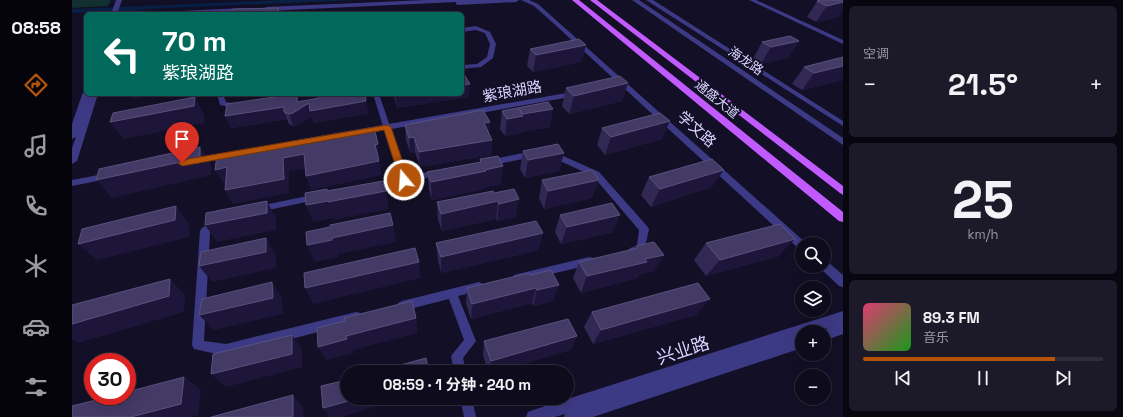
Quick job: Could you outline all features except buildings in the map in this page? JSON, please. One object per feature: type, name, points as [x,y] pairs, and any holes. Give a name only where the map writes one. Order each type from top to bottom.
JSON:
[{"type":"main road","name":"通盛大道","points":[[575,0],[843,218]]},
{"type":"main road","name":"通盛大道","points":[[593,0],[843,191]]},
{"type":"street","points":[[240,12],[464,0]]},
{"type":"street","points":[[222,12],[516,0]]},
{"type":"street","name":"学文路","points":[[524,0],[536,5],[554,20],[795,239]]},
{"type":"street","name":"学文路","points":[[534,0],[541,4],[554,20]]},
{"type":"street","name":"海龙路","points":[[635,0],[843,142]]},
{"type":"street","points":[[649,0],[843,124]]},
{"type":"street","points":[[752,0],[843,42]]},
{"type":"street","points":[[119,12],[125,3]]},
{"type":"street","points":[[464,30],[476,28],[487,32],[493,44],[490,58],[479,66],[464,67]]},
{"type":"street","points":[[611,87],[626,85]]},
{"type":"street","name":"紫琅湖路","points":[[285,145],[588,92]]},
{"type":"street","points":[[72,136],[85,96]]},
{"type":"street","points":[[72,161],[93,96]]},
{"type":"street","points":[[221,96],[223,103],[241,107],[248,105]]},
{"type":"street","points":[[377,96],[404,180]]},
{"type":"street","points":[[480,165],[547,152],[596,174],[644,228],[641,249],[626,252]]},
{"type":"street","points":[[182,163],[237,154]]},
{"type":"street","points":[[366,188],[449,171]]},
{"type":"street","points":[[72,183],[119,174]]},
{"type":"street","points":[[251,210],[328,195]]},
{"type":"street","points":[[222,219],[205,230],[198,345],[226,350],[369,314]]},
{"type":"street","points":[[505,281],[595,260]]},
{"type":"street","points":[[831,271],[843,282]]},
{"type":"street","points":[[392,308],[490,284]]},
{"type":"street","points":[[452,293],[470,340],[456,356],[458,365]]},
{"type":"street","name":"兴业路","points":[[533,417],[843,317]]},
{"type":"street","points":[[831,332],[843,328]]},
{"type":"street","name":"兴业路","points":[[571,417],[795,344]]},
{"type":"street","points":[[467,405],[470,417]]},
{"type":"green space","points":[[72,0],[111,0],[108,6],[72,8]]},
{"type":"water","points":[[281,0],[358,0],[72,13],[72,9]]},
{"type":"route","points":[[182,163],[387,127],[404,180]]}]
